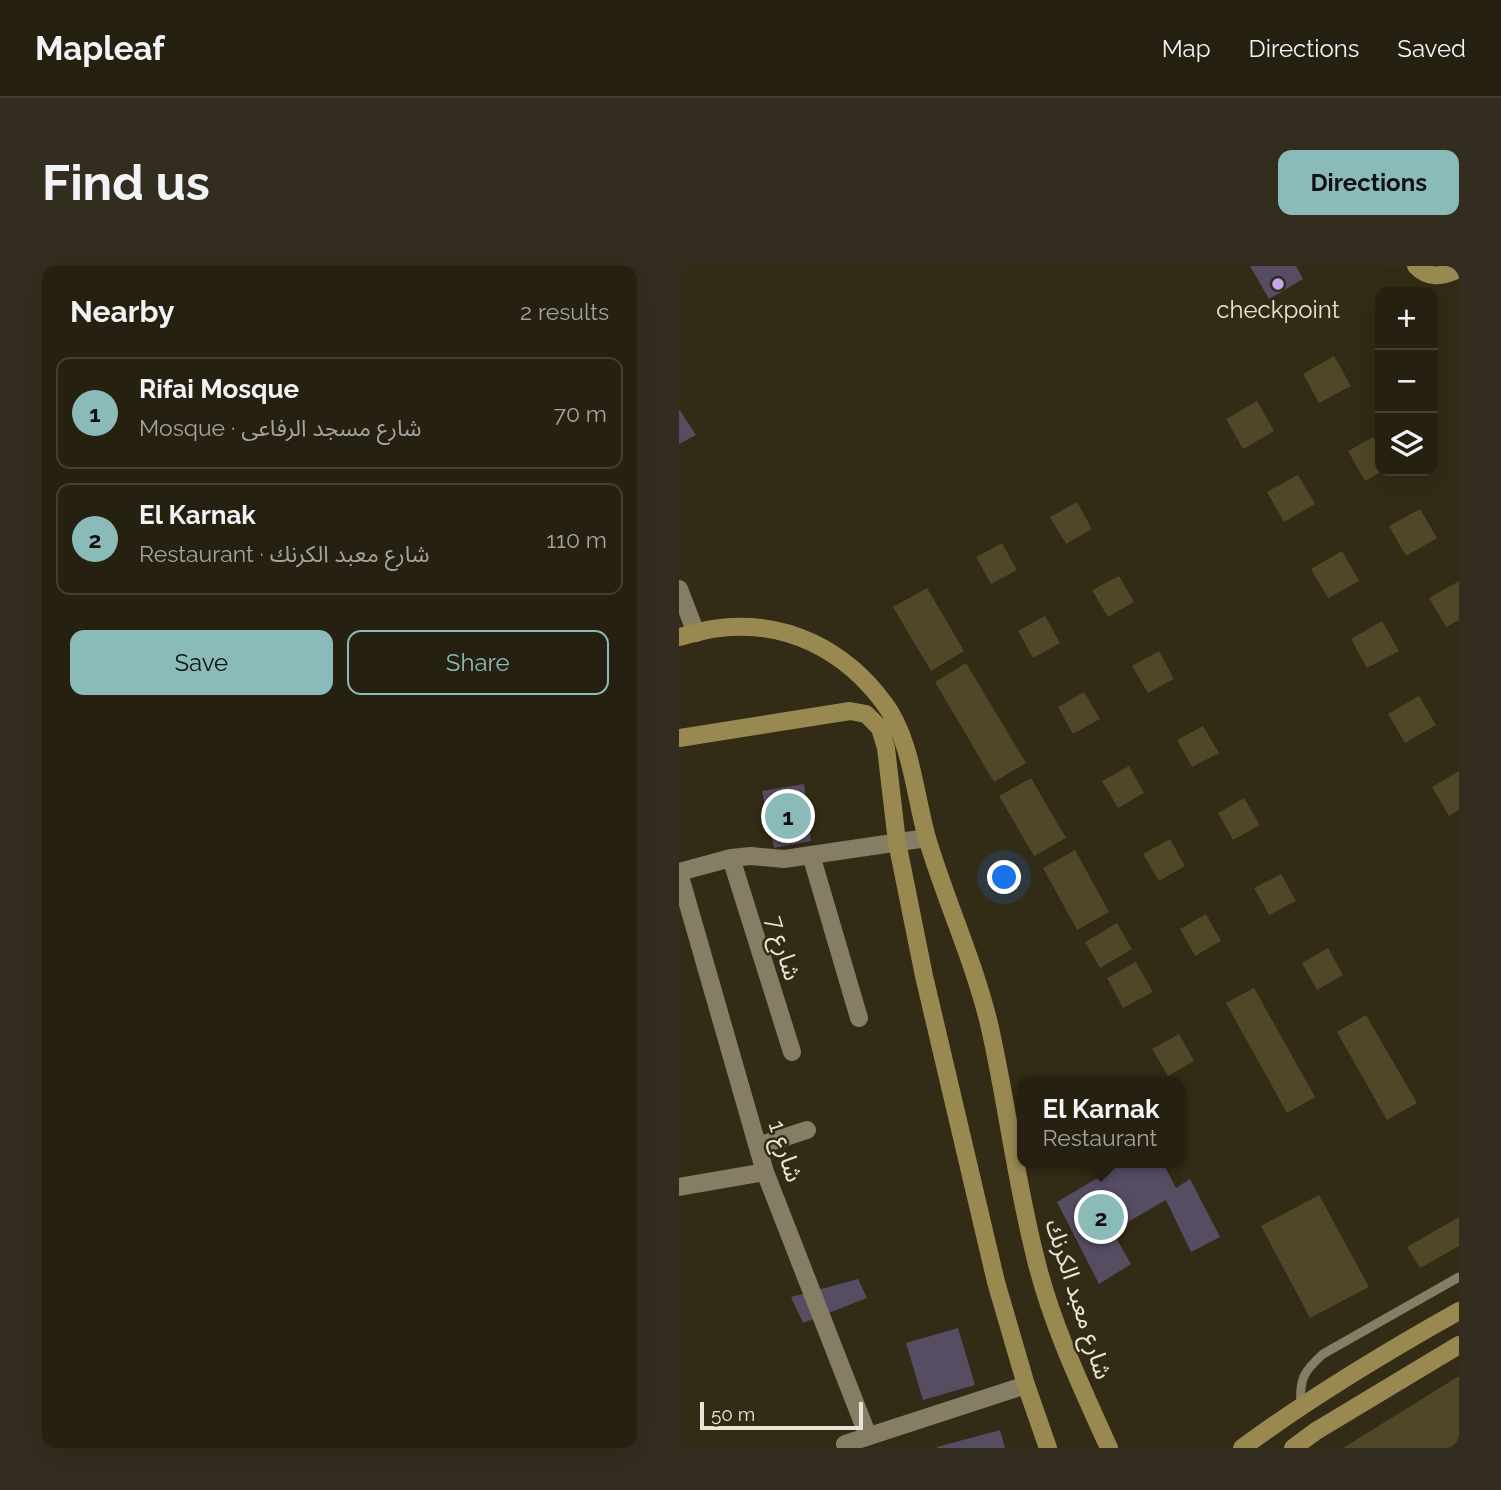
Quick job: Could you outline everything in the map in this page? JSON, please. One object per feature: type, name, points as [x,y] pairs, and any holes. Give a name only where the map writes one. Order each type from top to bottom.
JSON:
[{"type":"street","points":[[1416,266],[1424,273],[1439,276],[1459,269]]},
{"type":"street","points":[[679,589],[688,635]]},
{"type":"street","name":"شارع معبد الكرنك","points":[[688,635],[719,628],[754,626],[807,639],[832,652],[853,669],[885,704],[897,725],[927,838],[981,993],[1035,1259],[1070,1360],[1109,1448]]},
{"type":"street","points":[[679,738],[849,711],[866,714],[880,728],[886,748],[897,842],[924,976],[993,1270],[1026,1385],[1048,1448]]},
{"type":"street","points":[[679,873],[731,858],[751,856],[784,859],[927,838]]},
{"type":"street","points":[[810,855],[859,1018]]},
{"type":"street","name":"شارع 7","points":[[731,858],[792,1052]]},
{"type":"street","name":"شارع 1","points":[[679,873],[765,1172],[868,1436]]},
{"type":"street","points":[[758,1146],[807,1130]]},
{"type":"street","points":[[679,1187],[765,1172]]},
{"type":"street","points":[[1242,1448],[1301,1405],[1361,1367],[1459,1311]]},
{"type":"street","points":[[1293,1448],[1316,1431],[1459,1345]]},
{"type":"street","points":[[845,1444],[1026,1385]]},
{"type":"street","points":[[1301,1405],[1316,1431]]},
{"type":"lane","points":[[1301,1405],[1300,1385],[1309,1367],[1323,1354],[1459,1277]]},
{"type":"shaded area","points":[[1334,356],[1351,386],[1319,403],[1303,374]]},
{"type":"shaded area","points":[[1257,401],[1274,431],[1243,449],[1226,419]]},
{"type":"shaded area","points":[[1373,437],[1375,475],[1365,481],[1348,451]]},
{"type":"shaded area","points":[[1298,475],[1315,504],[1284,522],[1267,492]]},
{"type":"shaded area","points":[[1077,502],[1092,529],[1066,544],[1050,517]]},
{"type":"shaded area","points":[[1420,509],[1437,538],[1406,556],[1389,526]]},
{"type":"shaded area","points":[[1002,543],[1017,570],[991,584],[976,557]]},
{"type":"shaded area","points":[[1342,551],[1359,581],[1328,598],[1311,569]]},
{"type":"shaded area","points":[[1119,576],[1134,602],[1108,617],[1092,590]]},
{"type":"shaded area","points":[[1459,581],[1459,620],[1446,627],[1429,598]]},
{"type":"shaded area","points":[[927,588],[964,651],[931,671],[893,607]]},
{"type":"shaded area","points":[[1045,616],[1060,643],[1033,658],[1018,631]]},
{"type":"shaded area","points":[[1382,621],[1399,651],[1367,668],[1351,639]]},
{"type":"shaded area","points":[[1159,651],[1174,679],[1148,693],[1132,666]]},
{"type":"shaded area","points":[[966,663],[1026,763],[994,782],[935,682]]},
{"type":"shaded area","points":[[1084,692],[1100,719],[1073,734],[1058,707]]},
{"type":"shaded area","points":[[1419,696],[1436,725],[1405,743],[1388,714]]},
{"type":"shaded area","points":[[1203,726],[1219,753],[1192,767],[1177,740]]},
{"type":"shaded area","points":[[1129,766],[1144,793],[1118,808],[1102,781]]},
{"type":"shaded area","points":[[1459,771],[1459,810],[1449,816],[1432,787]]},
{"type":"shaded area","points":[[1031,778],[1066,838],[1034,856],[999,796]]},
{"type":"shaded area","points":[[1244,798],[1260,825],[1233,840],[1218,813]]},
{"type":"shaded area","points":[[1170,839],[1185,866],[1159,881],[1143,854]]},
{"type":"shaded area","points":[[1075,850],[1109,912],[1077,930],[1043,868]]},
{"type":"shaded area","points":[[1281,874],[1296,901],[1269,915],[1254,888]]},
{"type":"shaded area","points":[[1206,914],[1221,941],[1195,956],[1180,929]]},
{"type":"shaded area","points":[[1117,923],[1132,949],[1100,968],[1085,942]]},
{"type":"shaded area","points":[[1328,948],[1343,975],[1317,990],[1302,963]]},
{"type":"shaded area","points":[[1136,962],[1153,992],[1123,1008],[1107,978]]},
{"type":"shaded area","points":[[1254,988],[1315,1097],[1287,1113],[1226,1003]]},
{"type":"shaded area","points":[[1366,1015],[1417,1103],[1387,1120],[1337,1032]]},
{"type":"shaded area","points":[[1179,1034],[1194,1061],[1168,1076],[1152,1049]]},
{"type":"shaded area","points":[[1319,1195],[1369,1287],[1310,1318],[1261,1226]]},
{"type":"shaded area","points":[[1459,1217],[1459,1246],[1420,1268],[1407,1247]]},
{"type":"shaded area","points":[[1459,1376],[1459,1448],[1343,1448]]},
{"type":"building","name":"checkpoint","points":[[1250,266],[1296,266],[1303,279],[1269,299]]},
{"type":"building","points":[[679,409],[696,435],[679,444]]},
{"type":"building","points":[[804,784],[811,841],[774,848],[762,791]]},
{"type":"building","points":[[1115,1168],[1166,1168],[1176,1188],[1190,1179],[1220,1237],[1191,1252],[1166,1200],[1112,1231],[1131,1264],[1099,1284],[1057,1202]]},
{"type":"building","points":[[858,1279],[867,1298],[803,1323],[791,1297]]},
{"type":"building","points":[[958,1328],[975,1385],[923,1400],[906,1343]]},
{"type":"building","points":[[1000,1430],[1005,1448],[937,1448],[937,1447]]},
{"type":"place","name":"checkpoint","points":[[1278,284]]},
{"type":"place","name":"Rifai Mosque","points":[[788,816]]},
{"type":"place","name":"El Karnak","points":[[1101,1217]]}]
